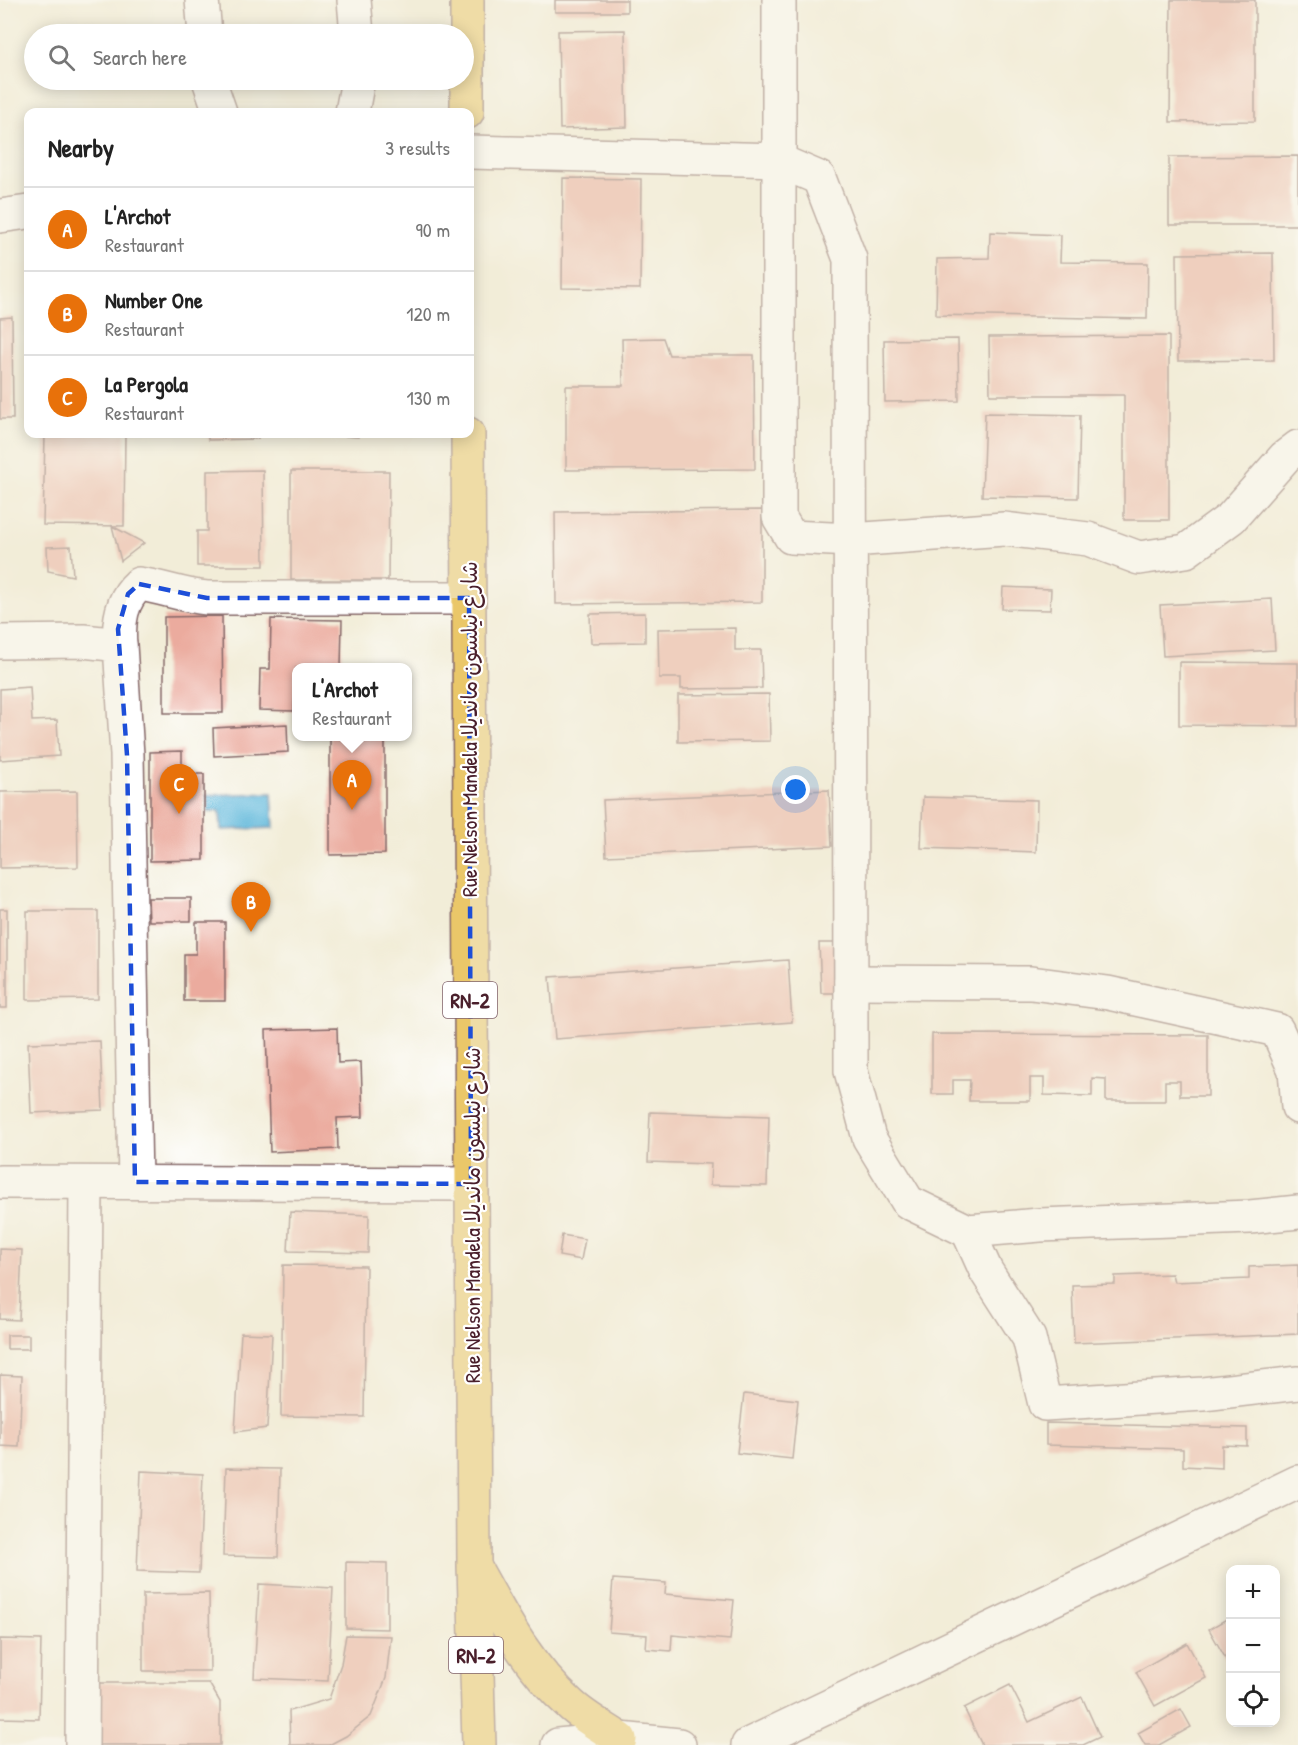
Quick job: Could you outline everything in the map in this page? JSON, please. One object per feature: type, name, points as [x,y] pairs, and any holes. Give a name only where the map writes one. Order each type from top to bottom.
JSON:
[{"type":"main road","points":[[467,0],[467,24]]},
{"type":"main road","points":[[467,90],[467,108]]},
{"type":"main road","name":"Rue Nelson Mandela شارع نيلسون مانديلا","points":[[468,438],[471,1184],[478,1745]]},
{"type":"main road","points":[[474,1566],[518,1646],[544,1679],[572,1706],[620,1739]]},
{"type":"street","points":[[202,0],[204,24]]},
{"type":"street","points":[[354,0],[356,24]]},
{"type":"street","points":[[779,0],[777,160],[779,517],[791,537],[851,540],[1004,529],[1088,538],[1139,558],[1186,551],[1231,518],[1285,457],[1298,447]]},
{"type":"street","points":[[212,90],[219,108]]},
{"type":"street","points":[[353,108],[356,90]]},
{"type":"street","points":[[474,152],[777,160],[819,178],[850,259],[851,1071],[869,1138],[908,1202],[968,1231],[1040,1225],[1239,1218],[1298,1212]]},
{"type":"street","points":[[0,216],[24,213]]},
{"type":"street","points":[[135,1182],[127,755],[118,629],[128,594],[139,584],[155,586],[186,596],[207,598],[469,598]]},
{"type":"street","points":[[0,642],[83,641],[120,645]]},
{"type":"street","points":[[851,982],[1031,983],[1108,993],[1277,1030],[1295,1070],[1298,1107]]},
{"type":"street","points":[[0,1182],[471,1184]]},
{"type":"street","points":[[82,1745],[86,1183]]},
{"type":"street","points":[[968,1231],[986,1270],[1029,1338],[1045,1404],[1203,1394],[1298,1383]]},
{"type":"street","points":[[748,1745],[1298,1482]]},
{"type":"street","points":[[558,1745],[620,1739],[680,1745]]},
{"type":"highlighted area","points":[[139,584],[207,598],[469,598],[471,1184],[135,1182],[127,755],[118,629],[128,594]]},
{"type":"water","points":[[272,793],[274,828],[221,830],[220,811],[208,812],[207,795]]},
{"type":"building","points":[[555,0],[627,0],[627,12],[555,12]]},
{"type":"building","points":[[1171,0],[1255,0],[1255,121],[1170,122]]},
{"type":"building","points":[[625,30],[627,127],[560,129],[558,31]]},
{"type":"building","points":[[1298,156],[1298,225],[1169,225],[1169,157]]},
{"type":"building","points":[[563,178],[641,179],[640,289],[562,288]]},
{"type":"building","points":[[990,232],[1061,235],[1060,262],[1148,263],[1147,319],[936,315],[937,259],[989,258]]},
{"type":"building","points":[[1273,253],[1274,360],[1178,361],[1177,254]]},
{"type":"building","points":[[12,317],[13,419],[0,419],[0,318]]},
{"type":"building","points":[[1169,336],[1169,520],[1124,520],[1124,395],[990,395],[989,337]]},
{"type":"building","points":[[663,338],[669,355],[754,355],[755,469],[566,470],[566,386],[623,386],[622,339]]},
{"type":"building","points":[[958,339],[959,401],[885,402],[884,340]]},
{"type":"building","points":[[985,413],[1080,415],[1078,498],[982,496]]},
{"type":"building","points":[[45,438],[125,438],[124,526],[43,525]]},
{"type":"building","points":[[208,438],[258,438],[258,439],[208,440]]},
{"type":"building","points":[[263,470],[264,566],[197,566],[197,531],[207,531],[207,471]]},
{"type":"building","points":[[291,471],[389,471],[388,580],[291,580]]},
{"type":"building","points":[[762,510],[762,602],[556,604],[555,512]]},
{"type":"building","points":[[112,526],[144,543],[121,561]]},
{"type":"building","points":[[71,546],[73,576],[48,571],[47,547]]},
{"type":"building","points":[[1003,587],[1051,589],[1050,610],[1002,609]]},
{"type":"building","points":[[1272,599],[1275,650],[1163,656],[1160,605]]},
{"type":"building","points":[[645,613],[645,642],[591,643],[590,614]]},
{"type":"building","points":[[222,616],[223,713],[164,713],[164,617]]},
{"type":"building","points":[[271,619],[342,620],[341,663],[292,663],[292,711],[259,710],[260,669],[270,669]]},
{"type":"building","points":[[735,628],[735,650],[761,650],[762,688],[681,689],[681,678],[659,678],[658,629]]},
{"type":"building","points":[[1179,662],[1298,663],[1298,726],[1179,725]]},
{"type":"building","points":[[30,687],[32,721],[57,720],[59,756],[0,760],[0,689]]},
{"type":"building","points":[[769,694],[770,741],[678,742],[678,695]]},
{"type":"building","points":[[287,724],[288,752],[214,756],[213,728]]},
{"type":"building","points":[[330,741],[385,741],[385,854],[330,855]]},
{"type":"building","points":[[182,751],[182,774],[204,774],[204,860],[150,861],[150,752]]},
{"type":"building","points":[[829,790],[832,846],[606,856],[603,800]]},
{"type":"building","points":[[77,791],[78,867],[0,868],[0,792]]},
{"type":"building","points":[[923,797],[1037,800],[1036,852],[921,848]]},
{"type":"building","points":[[148,898],[191,898],[191,921],[149,921]]},
{"type":"building","points":[[0,909],[7,909],[7,1008],[0,1008]]},
{"type":"building","points":[[27,911],[98,911],[98,999],[27,1000]]},
{"type":"building","points":[[196,922],[225,922],[225,1001],[184,1001],[184,954],[196,954]]},
{"type":"building","points":[[819,943],[838,943],[839,993],[821,993]]},
{"type":"building","points":[[788,960],[792,1022],[555,1039],[550,977]]},
{"type":"building","points":[[337,1028],[338,1063],[361,1062],[363,1117],[337,1118],[338,1149],[270,1152],[266,1030]]},
{"type":"building","points":[[932,1034],[1208,1035],[1208,1096],[1180,1096],[1180,1081],[1165,1081],[1165,1101],[1106,1101],[1106,1079],[1092,1078],[1092,1096],[1044,1095],[1044,1078],[1030,1078],[1030,1101],[969,1101],[970,1080],[953,1080],[953,1094],[932,1094]]},
{"type":"building","points":[[100,1041],[103,1110],[31,1113],[28,1043]]},
{"type":"building","points":[[650,1112],[769,1116],[767,1186],[710,1185],[711,1164],[648,1162]]},
{"type":"building","points":[[290,1212],[369,1215],[368,1253],[288,1251]]},
{"type":"building","points":[[562,1235],[585,1239],[581,1260],[559,1256]]},
{"type":"building","points":[[0,1249],[22,1250],[19,1320],[0,1319]]},
{"type":"building","points":[[283,1265],[366,1266],[364,1417],[281,1416]]},
{"type":"building","points":[[1298,1265],[1298,1334],[1074,1343],[1072,1285],[1115,1284],[1115,1276],[1172,1274],[1174,1282],[1249,1279],[1249,1267]]},
{"type":"building","points":[[241,1333],[272,1334],[267,1428],[235,1432]]},
{"type":"building","points":[[7,1335],[29,1335],[29,1349],[7,1349]]},
{"type":"building","points":[[0,1375],[22,1376],[19,1447],[0,1446]]},
{"type":"building","points":[[744,1394],[798,1400],[792,1459],[737,1453]]},
{"type":"building","points":[[1046,1423],[1247,1428],[1247,1446],[1222,1445],[1222,1468],[1183,1466],[1183,1449],[1046,1445]]},
{"type":"building","points":[[226,1468],[280,1469],[278,1557],[223,1556]]},
{"type":"building","points":[[141,1471],[203,1474],[199,1573],[137,1571]]},
{"type":"building","points":[[346,1562],[387,1563],[387,1629],[346,1628]]},
{"type":"building","points":[[613,1579],[666,1583],[665,1594],[734,1600],[730,1640],[672,1635],[671,1651],[646,1649],[647,1635],[609,1632]]},
{"type":"building","points":[[259,1584],[333,1588],[328,1681],[254,1678]]},
{"type":"building","points":[[209,1593],[210,1671],[143,1671],[143,1594]]},
{"type":"building","points":[[1226,1619],[1226,1659],[1209,1629]]},
{"type":"building","points":[[346,1635],[391,1636],[386,1678],[371,1716],[346,1736],[329,1745],[290,1745],[289,1711],[329,1699],[341,1664]]},
{"type":"building","points":[[0,1639],[41,1640],[39,1719],[0,1718]]},
{"type":"building","points":[[1187,1643],[1206,1678],[1155,1706],[1136,1672]]},
{"type":"building","points":[[85,1683],[209,1683],[220,1702],[220,1745],[85,1745]]},
{"type":"building","points":[[1010,1685],[1029,1722],[1082,1697],[1100,1737],[1083,1745],[982,1745],[964,1708]]},
{"type":"building","points":[[1181,1709],[1191,1727],[1159,1745],[1145,1745],[1138,1733]]},
{"type":"place","name":"L'Archot","points":[[352,810]]},
{"type":"place","name":"La Pergola","points":[[179,814]]},
{"type":"place","name":"Number One","points":[[251,932]]}]
